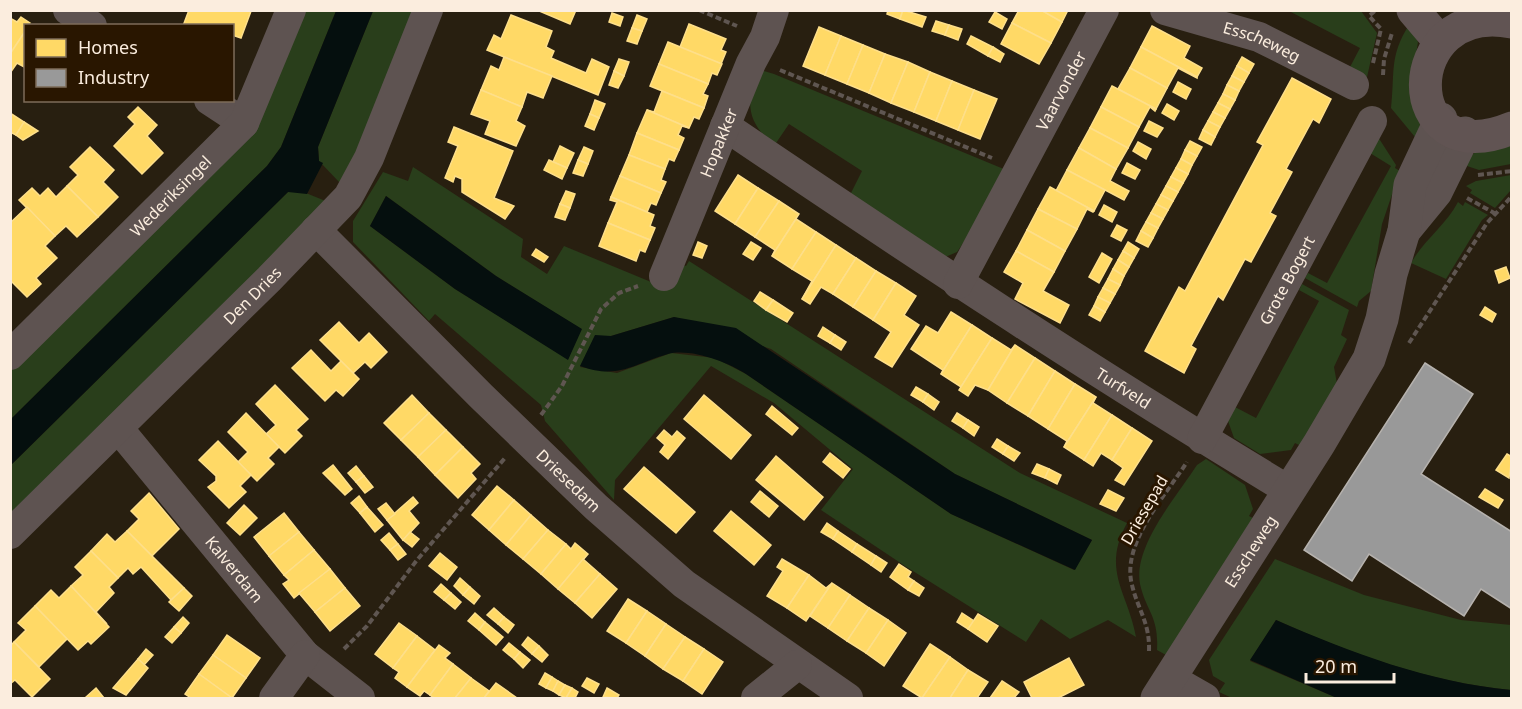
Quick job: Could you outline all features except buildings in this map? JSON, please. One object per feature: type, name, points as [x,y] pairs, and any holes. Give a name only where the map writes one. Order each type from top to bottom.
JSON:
[{"type":"main road","points":[[1512,21],[1489,15],[1459,14],[1436,37],[1428,50],[1423,78],[1426,93],[1453,126],[1482,136],[1512,128]]},
{"type":"main road","points":[[1403,20],[1436,37]]},
{"type":"street","points":[[68,10],[89,24]]},
{"type":"street","name":"Wederiksingel","points":[[13,348],[244,123],[291,10]]},
{"type":"street","name":"Den Dries","points":[[10,534],[348,197],[365,165],[428,10]]},
{"type":"street","name":"Vaarvonder","points":[[1017,169],[1104,10]]},
{"type":"street","name":"Esscheweg","points":[[1165,10],[1259,37],[1368,83]]},
{"type":"street","name":"Hopakker","points":[[664,276],[764,37]]},
{"type":"street","points":[[212,102],[244,123]]},
{"type":"street","name":"Grote Bogert","points":[[1202,439],[1372,121]]},
{"type":"street","name":"Turfveld","points":[[725,126],[958,284],[1202,439],[1290,491]]},
{"type":"street","name":"Esscheweg","points":[[1158,678],[1290,491],[1369,359],[1382,319],[1390,274],[1404,231],[1437,192],[1453,126]]},
{"type":"street","points":[[958,284],[1017,169]]},
{"type":"street","name":"Driesedam","points":[[316,230],[596,507],[684,584],[848,699]]},
{"type":"street","name":"Kalverdam","points":[[118,428],[315,663],[360,699]]},
{"type":"street","points":[[274,699],[315,663]]},
{"type":"street","points":[[756,699],[797,665]]},
{"type":"street","points":[[1158,678],[1205,699]]},
{"type":"path","points":[[699,10],[764,37],[777,69],[1017,169]]},
{"type":"path","points":[[1368,83],[1384,59],[1403,20]]},
{"type":"path","points":[[1404,350],[1487,223],[1512,196]]},
{"type":"path","points":[[315,663],[367,626],[417,560],[523,437],[562,386],[601,309],[619,293],[664,276]]},
{"type":"path","name":"Driesepad","points":[[1158,678],[1149,632],[1132,586],[1129,564],[1133,546],[1202,439]]},
{"type":"green space","points":[[302,11],[336,11],[281,147],[267,166],[11,419],[11,368],[241,141]]},
{"type":"green space","points":[[373,11],[415,11],[356,155],[341,184],[319,161],[318,147]]},
{"type":"green space","points":[[1289,11],[1361,11],[1377,33],[1367,77],[1350,67],[1360,48]]},
{"type":"green space","points":[[1409,25],[1418,42],[1415,60],[1420,124],[1419,134],[1415,137],[1391,108],[1394,65],[1398,46]]},
{"type":"green space","points":[[764,71],[1011,172],[957,252],[943,258],[850,195],[862,171],[789,124],[774,146],[754,122],[750,105],[756,74]]},
{"type":"green space","points":[[1378,137],[1396,165],[1395,168],[1400,171],[1382,224],[1371,291],[1359,301],[1357,307],[1305,278],[1308,273],[1327,283],[1391,166],[1370,153]]},
{"type":"green space","points":[[1511,141],[1511,164],[1479,170],[1464,165],[1472,154],[1491,145]]},
{"type":"green space","points":[[413,167],[523,239],[521,257],[547,274],[564,246],[668,289],[679,264],[686,266],[689,261],[1020,473],[1127,523],[1116,555],[1116,568],[1136,637],[1108,620],[1070,639],[1041,619],[1026,642],[905,566],[821,510],[853,469],[774,403],[711,366],[615,480],[614,500],[545,421],[541,405],[435,314],[429,321],[353,242],[353,221],[383,172],[408,181]],"holes":[[[386,196],[496,276],[581,329],[568,359],[455,289],[370,226]],[[674,317],[771,349],[955,474],[1092,540],[1074,570],[951,514],[746,374],[715,358],[671,353],[617,373],[580,367],[595,336],[611,336]]]},
{"type":"green space","points":[[1511,175],[1511,190],[1495,208],[1470,193],[1472,190],[1466,186],[1476,181]]},
{"type":"green space","points":[[301,191],[328,202],[11,517],[11,465],[288,192]]},
{"type":"green space","points":[[1458,202],[1463,206],[1465,202],[1488,215],[1482,220],[1446,279],[1411,263]]},
{"type":"green space","points":[[1302,284],[1349,310],[1341,335],[1347,339],[1334,367],[1337,384],[1303,447],[1295,443],[1291,450],[1260,454],[1234,438],[1228,421],[1235,407],[1256,418],[1319,301],[1299,290]]},
{"type":"green space","points":[[1206,459],[1245,485],[1253,509],[1249,516],[1255,519],[1166,655],[1157,650],[1154,621],[1140,584],[1143,554],[1168,506],[1197,465]]},
{"type":"green space","points":[[1275,559],[1364,595],[1461,620],[1511,625],[1511,690],[1450,680],[1391,665],[1276,620],[1250,661],[1337,698],[1232,698],[1219,692],[1225,683],[1213,676],[1209,660]]},
{"type":"shaded area","points":[[336,11],[373,11],[318,147],[319,161],[323,163],[307,194],[288,192],[11,465],[11,419],[267,166],[281,147]]},
{"type":"shaded area","points":[[386,196],[496,276],[582,329],[568,360],[455,289],[370,226]]},
{"type":"shaded area","points":[[674,317],[736,328],[955,474],[1092,540],[1075,570],[951,514],[746,374],[729,365],[698,355],[677,353],[615,371],[593,370],[580,366],[595,335],[611,336]]},
{"type":"shaded area","points":[[1276,620],[1362,655],[1420,673],[1511,690],[1511,698],[1337,698],[1250,660]]}]
